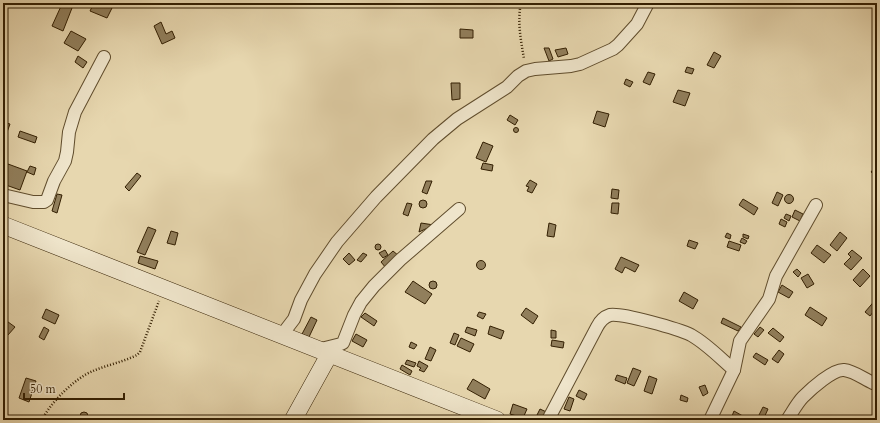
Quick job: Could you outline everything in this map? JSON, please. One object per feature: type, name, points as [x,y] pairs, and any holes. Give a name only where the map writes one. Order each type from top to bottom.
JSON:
[{"type":"main road","points":[[3,225],[497,420]]},
{"type":"main road","points":[[294,420],[323,352]]},
{"type":"street","points":[[281,336],[294,319],[300,300],[315,274],[333,248],[376,197],[433,139],[457,119],[507,87],[518,76],[526,71],[580,64],[613,49],[636,24],[648,3]]},
{"type":"street","points":[[3,195],[33,202],[44,202],[47,200],[54,181],[65,161],[69,132],[75,112],[104,57]]},
{"type":"street","points":[[710,420],[734,370],[740,341],[769,299],[776,276],[816,205]]},
{"type":"street","points":[[323,352],[343,343],[361,302],[374,286],[400,260],[459,209]]},
{"type":"street","points":[[548,420],[600,321],[605,317],[612,315],[632,318],[682,331],[706,346],[734,370]]},
{"type":"street","points":[[787,420],[802,398],[822,381],[837,371],[844,370],[873,383]]},
{"type":"path","points":[[521,3],[520,38],[526,71]]},
{"type":"path","points":[[42,420],[45,413],[75,380],[91,371],[137,355],[140,352],[163,289]]},
{"type":"building","points":[[94,3],[106,3],[105,5],[112,8],[107,18],[90,11]]},
{"type":"building","points":[[62,4],[72,8],[63,31],[52,26]]},
{"type":"building","points":[[161,22],[166,34],[172,31],[175,38],[162,44],[154,26]]},
{"type":"building","points":[[460,29],[473,30],[473,38],[460,38]]},
{"type":"building","points":[[71,31],[86,39],[78,51],[64,43]]},
{"type":"building","points":[[544,48],[549,48],[553,59],[549,61]]},
{"type":"building","points":[[566,48],[568,54],[558,57],[555,50]]},
{"type":"building","points":[[714,52],[721,56],[714,68],[707,65]]},
{"type":"building","points":[[78,56],[87,62],[83,68],[75,62]]},
{"type":"building","points":[[687,67],[694,69],[692,74],[685,72]]},
{"type":"building","points":[[648,72],[655,74],[650,85],[643,82]]},
{"type":"building","points":[[626,79],[633,82],[630,87],[624,84]]},
{"type":"building","points":[[451,83],[460,83],[460,99],[452,100]]},
{"type":"building","points":[[678,90],[690,93],[685,106],[673,102]]},
{"type":"building","points":[[597,111],[609,114],[605,127],[593,123]]},
{"type":"building","points":[[510,115],[518,120],[515,125],[507,120]]},
{"type":"building","points":[[3,122],[10,124],[6,135],[3,134]]},
{"type":"building","points":[[514,128],[518,128],[518,132],[514,132]]},
{"type":"building","points":[[20,131],[37,137],[35,143],[18,137]]},
{"type":"building","points":[[483,142],[493,146],[486,162],[476,158]]},
{"type":"building","points":[[483,163],[493,165],[492,171],[481,169]]},
{"type":"building","points":[[8,164],[27,171],[20,190],[3,184],[3,178]]},
{"type":"building","points":[[30,166],[36,168],[34,175],[27,172]]},
{"type":"building","points":[[876,166],[877,167],[877,176],[871,172]]},
{"type":"building","points":[[137,173],[141,176],[129,191],[125,187]]},
{"type":"building","points":[[530,180],[537,184],[532,193],[527,191],[529,187],[526,186]]},
{"type":"building","points":[[426,181],[432,181],[427,194],[422,192]]},
{"type":"building","points":[[612,189],[619,190],[618,199],[611,198]]},
{"type":"building","points":[[777,192],[783,195],[778,206],[772,203]]},
{"type":"building","points":[[57,194],[62,195],[57,213],[52,211]]},
{"type":"building","points":[[789,194],[794,199],[789,204],[784,199]]},
{"type":"building","points":[[743,199],[758,208],[754,215],[739,205]]},
{"type":"building","points":[[423,200],[426,201],[426,207],[423,208],[420,207],[419,204],[420,201]]},
{"type":"building","points":[[407,203],[412,204],[408,216],[403,214]]},
{"type":"building","points":[[612,203],[619,203],[618,214],[611,213]]},
{"type":"building","points":[[795,210],[803,214],[800,221],[792,217]]},
{"type":"building","points":[[786,214],[791,216],[789,221],[784,218]]},
{"type":"building","points":[[781,219],[787,222],[785,227],[779,224]]},
{"type":"building","points":[[421,223],[434,225],[419,232]]},
{"type":"building","points":[[549,223],[556,225],[554,237],[547,236]]},
{"type":"building","points":[[148,227],[156,230],[145,255],[137,252]]},
{"type":"building","points":[[171,231],[178,233],[175,245],[167,243]]},
{"type":"building","points":[[840,232],[847,238],[837,251],[830,245]]},
{"type":"building","points":[[727,233],[731,235],[730,239],[725,237]]},
{"type":"building","points":[[743,234],[749,236],[748,239],[743,237]]},
{"type":"building","points":[[742,238],[747,241],[745,244],[740,242]]},
{"type":"building","points":[[689,240],[698,243],[695,249],[687,246]]},
{"type":"building","points":[[729,241],[741,245],[739,251],[727,247]]},
{"type":"building","points":[[378,244],[381,247],[378,250],[375,247]]},
{"type":"building","points":[[817,245],[831,255],[824,263],[811,253]]},
{"type":"building","points":[[385,250],[388,255],[383,258],[379,253]]},
{"type":"building","points":[[852,250],[862,258],[851,270],[844,264],[851,257],[848,254]]},
{"type":"building","points":[[393,251],[399,256],[386,268],[381,262]]},
{"type":"building","points":[[349,253],[355,260],[349,265],[343,259]]},
{"type":"building","points":[[363,253],[367,255],[361,262],[357,260]]},
{"type":"building","points":[[140,256],[158,261],[155,269],[138,263]]},
{"type":"building","points":[[621,257],[639,265],[635,272],[625,267],[622,273],[615,269]]},
{"type":"building","points":[[479,261],[483,261],[485,265],[483,269],[479,269],[477,267],[477,263]]},
{"type":"building","points":[[797,269],[801,273],[798,277],[793,272]]},
{"type":"building","points":[[863,269],[870,276],[860,287],[853,280]]},
{"type":"building","points":[[808,274],[814,284],[807,288],[801,278]]},
{"type":"building","points":[[413,281],[432,294],[425,304],[405,292]]},
{"type":"building","points":[[433,281],[436,282],[436,288],[433,289],[430,288],[429,285],[430,282]]},
{"type":"building","points":[[782,285],[793,292],[789,298],[778,292]]},
{"type":"building","points":[[684,292],[698,300],[693,309],[679,301]]},
{"type":"building","points":[[877,298],[877,307],[870,316],[865,312]]},
{"type":"building","points":[[810,307],[827,318],[822,326],[805,315]]},
{"type":"building","points":[[526,308],[538,316],[533,324],[521,315]]},
{"type":"building","points":[[46,309],[59,315],[55,324],[42,318]]},
{"type":"building","points":[[479,312],[486,314],[483,319],[477,316]]},
{"type":"building","points":[[365,313],[377,321],[374,326],[361,317]]},
{"type":"building","points":[[311,317],[317,320],[309,337],[302,334]]},
{"type":"building","points":[[723,318],[741,327],[738,331],[721,323]]},
{"type":"building","points":[[4,319],[15,327],[8,335],[3,331]]},
{"type":"building","points":[[490,326],[504,331],[501,339],[488,334]]},
{"type":"building","points":[[44,327],[49,330],[44,340],[39,337]]},
{"type":"building","points":[[467,327],[477,330],[475,336],[465,332]]},
{"type":"building","points":[[760,327],[764,330],[758,337],[754,334]]},
{"type":"building","points":[[773,328],[784,337],[780,342],[768,333]]},
{"type":"building","points":[[551,330],[556,331],[556,338],[551,338]]},
{"type":"building","points":[[454,333],[459,335],[455,345],[450,343]]},
{"type":"building","points":[[356,334],[367,340],[363,347],[352,341]]},
{"type":"building","points":[[461,338],[474,344],[470,352],[457,346]]},
{"type":"building","points":[[552,340],[564,342],[563,348],[551,346]]},
{"type":"building","points":[[411,342],[417,345],[414,349],[409,347]]},
{"type":"building","points":[[430,347],[436,350],[431,361],[425,359]]},
{"type":"building","points":[[779,350],[784,354],[778,363],[772,359]]},
{"type":"building","points":[[756,353],[768,360],[765,365],[753,357]]},
{"type":"building","points":[[407,360],[416,363],[414,367],[405,364]]},
{"type":"building","points":[[419,361],[428,366],[424,372],[419,370],[421,368],[417,366]]},
{"type":"building","points":[[402,365],[412,371],[410,375],[400,369]]},
{"type":"building","points":[[633,368],[641,371],[634,386],[627,383]]},
{"type":"building","points":[[617,375],[627,378],[625,384],[615,380]]},
{"type":"building","points":[[649,376],[657,379],[652,394],[644,391]]},
{"type":"building","points":[[26,378],[36,381],[29,402],[19,398]]},
{"type":"building","points":[[473,379],[490,389],[485,399],[467,389]]},
{"type":"building","points":[[705,385],[708,393],[703,396],[699,387]]},
{"type":"building","points":[[579,390],[587,394],[584,400],[576,396]]},
{"type":"building","points":[[681,395],[688,398],[687,402],[680,400]]},
{"type":"building","points":[[569,397],[574,399],[570,411],[564,409]]},
{"type":"building","points":[[513,404],[527,409],[523,418],[510,414]]},
{"type":"building","points":[[763,407],[768,409],[763,420],[758,417]]},
{"type":"building","points":[[540,409],[555,416],[543,420],[536,417]]},
{"type":"building","points":[[734,411],[748,419],[738,420],[732,416]]},
{"type":"building","points":[[84,412],[87,413],[87,419],[84,420],[81,419],[80,416],[81,413]]}]
